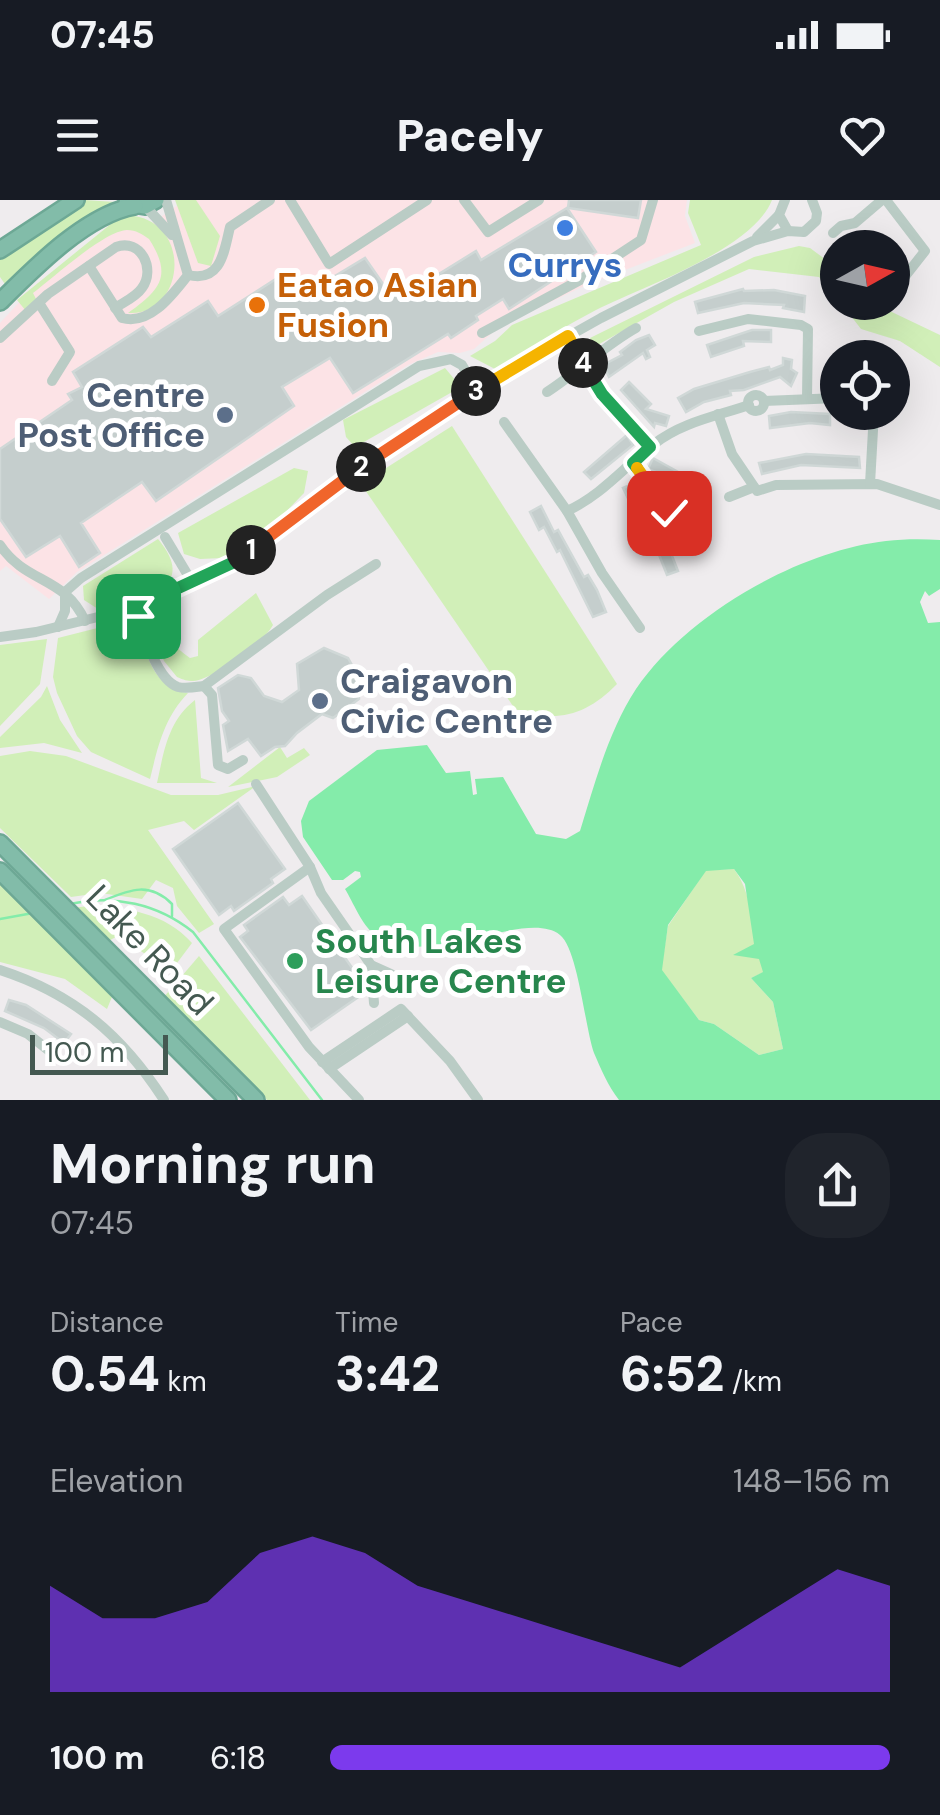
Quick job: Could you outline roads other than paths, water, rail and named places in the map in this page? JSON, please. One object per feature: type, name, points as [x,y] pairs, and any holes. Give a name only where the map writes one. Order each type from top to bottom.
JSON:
[{"type":"highway","points":[[0,250],[76,200]]},
{"type":"highway","points":[[0,302],[86,228],[115,211],[139,203]]},
{"type":"highway","name":"Lake Road","points":[[0,843],[256,1100]]},
{"type":"highway","name":"Lake Road","points":[[0,871],[228,1100]]},
{"type":"street","points":[[166,200],[188,274]]},
{"type":"street","points":[[188,274],[200,277],[214,271],[223,258],[230,228],[270,200]]},
{"type":"street","points":[[290,200],[329,264],[426,200]]},
{"type":"street","points":[[464,200],[488,232],[540,200]]},
{"type":"street","points":[[482,332],[580,280],[642,240],[653,200]]},
{"type":"street","points":[[836,230],[855,223],[884,200],[909,230]]},
{"type":"street","points":[[0,637],[135,608],[232,563],[366,464],[477,390],[568,336],[753,241],[811,228],[818,213],[815,202]]},
{"type":"street","points":[[139,203],[176,240]]},
{"type":"street","points":[[781,205],[788,231]]},
{"type":"street","points":[[753,241],[781,205]]},
{"type":"street","points":[[910,232],[925,250],[910,270]]},
{"type":"street","points":[[0,338],[39,303],[123,244],[142,252],[148,266],[140,292],[115,308]]},
{"type":"street","points":[[89,266],[127,320],[145,317],[188,274]]},
{"type":"street","points":[[39,303],[70,352],[52,381]]},
{"type":"street","points":[[695,332],[748,319],[808,329],[807,398]]},
{"type":"street","points":[[547,392],[586,367],[604,346],[636,328]]},
{"type":"street","points":[[568,336],[602,394],[650,447]]},
{"type":"street","points":[[65,592],[158,529],[419,366],[435,360],[458,361],[477,390]]},
{"type":"street","points":[[559,384],[567,396]]},
{"type":"street","points":[[567,511],[595,497],[650,447],[703,418],[749,405],[757,410],[764,401],[820,398]]},
{"type":"street","points":[[318,412],[326,423]]},
{"type":"street","points":[[718,414],[732,454],[757,491],[776,486],[870,484],[939,502]]},
{"type":"street","points":[[502,419],[567,511],[640,628]]},
{"type":"street","points":[[870,484],[873,430]]},
{"type":"street","points":[[633,463],[690,542]]},
{"type":"street","points":[[729,497],[754,486]]},
{"type":"street","points":[[158,529],[192,582]]},
{"type":"street","points":[[0,545],[20,569],[65,592],[86,621]]},
{"type":"street","points":[[135,608],[157,666],[170,682],[178,687],[204,686],[376,564]]},
{"type":"street","points":[[58,627],[65,592]]},
{"type":"street","points":[[204,686],[212,696],[218,765],[228,769],[243,760]]},
{"type":"street","points":[[256,784],[310,867],[320,893],[371,966],[374,1003]]},
{"type":"street","points":[[310,867],[224,929],[310,1047],[359,1100]]},
{"type":"street","points":[[371,966],[391,974]]},
{"type":"street","points":[[0,970],[45,987],[110,1032],[128,1048],[164,1100]]},
{"type":"street","points":[[326,1066],[408,1016],[450,1061],[478,1100]]},
{"type":"street","points":[[0,1022],[28,1034],[52,1053]]},
{"type":"waterway","points":[[105,900],[148,890],[172,904],[172,916]]},
{"type":"waterway","points":[[70,904],[103,900],[135,904],[165,914],[193,932],[322,1100]]},
{"type":"waterway","points":[[0,919],[33,913]]},
{"type":"place","name":"Currys","points":[[565,228]]},
{"type":"place","name":"Eatao Asian Fusion","points":[[257,305]]},
{"type":"place","name":"Centre Post Office","points":[[225,415]]},
{"type":"place","name":"Craigavon Civic Centre","points":[[320,701]]},
{"type":"place","name":"South Lakes Leisure Centre","points":[[295,961]]}]
